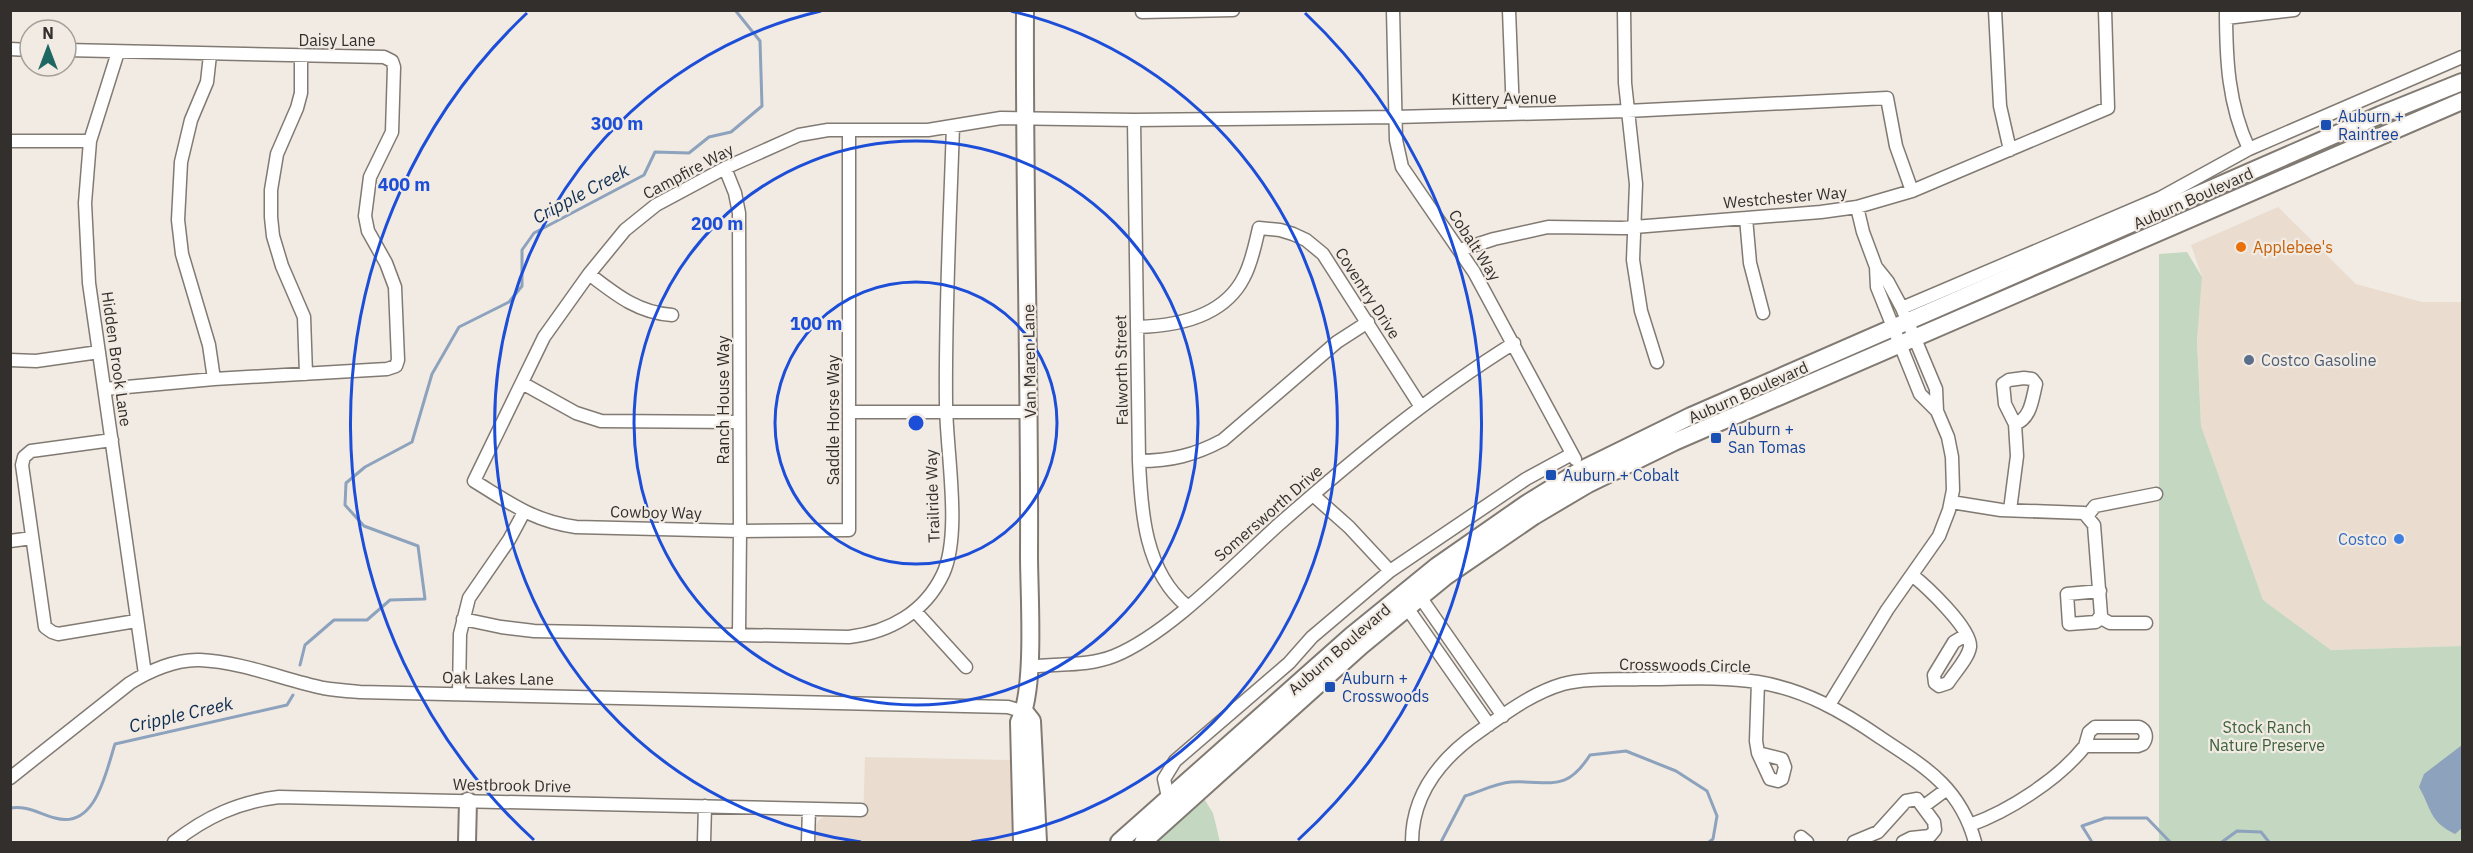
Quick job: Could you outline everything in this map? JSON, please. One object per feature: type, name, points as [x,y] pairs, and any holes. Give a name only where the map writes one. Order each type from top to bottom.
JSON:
[{"type":"main road","name":"Van Maren Lane","points":[[1025,10],[1030,412],[1029,667],[1025,712],[1019,722],[1020,771],[1034,842]]},
{"type":"main road","name":"Auburn Boulevard","points":[[1119,843],[1168,797],[1410,597],[1445,577],[1585,477],[1674,441],[1904,328],[2380,116],[2463,82]]},
{"type":"main road","points":[[2397,130],[2423,111],[2463,91]]},
{"type":"main road","name":"Auburn Boulevard","points":[[1904,328],[2397,130],[2463,101]]},
{"type":"main road","name":"Auburn Boulevard","points":[[1143,843],[1410,597]]},
{"type":"main road","name":"Van Maren Lane","points":[[1025,712],[1032,721],[1038,814],[1034,842]]},
{"type":"main road","points":[[1020,771],[1028,778],[1032,810],[1038,814]]},
{"type":"main road","points":[[467,843],[468,801]]},
{"type":"street","points":[[1142,10],[1142,12],[1233,10]]},
{"type":"street","name":"Cobalt Way","points":[[1393,10],[1396,140],[1402,167],[1408,179],[1460,250],[1514,343],[1585,477]]},
{"type":"street","points":[[1509,10],[1513,114]]},
{"type":"street","points":[[1624,10],[1627,111],[1636,184],[1633,260],[1635,285],[1657,362]]},
{"type":"street","points":[[1995,10],[2000,106],[2010,150]]},
{"type":"street","name":"Westchester Way","points":[[1460,250],[1494,239],[1539,229],[1568,226],[1634,227],[1821,212],[1857,207],[1912,191],[2108,108],[2105,10]]},
{"type":"street","points":[[2249,149],[2237,119],[2231,93],[2227,67],[2226,14],[2294,10]]},
{"type":"street","name":"Daisy Lane","points":[[78,50],[384,57],[392,61],[394,67],[392,132],[369,177],[365,216],[368,231],[386,263],[395,287],[397,363],[393,368],[105,390]]},
{"type":"street","name":"Hidden Brook Lane","points":[[118,52],[90,141],[85,229],[89,283],[145,674]]},
{"type":"street","points":[[210,55],[207,82],[191,120],[181,162],[178,220],[182,254],[209,345],[214,380]]},
{"type":"street","points":[[301,57],[301,93],[277,154],[271,190],[271,217],[275,246],[304,317],[306,374]]},
{"type":"street","points":[[1904,328],[2160,198],[2249,149],[2463,57]]},
{"type":"street","name":"Kittery Avenue","points":[[1025,118],[1134,120],[1395,117],[1627,111],[1887,98],[1896,147],[1912,191]]},
{"type":"street","name":"Campfire Way","points":[[474,480],[544,337],[610,247],[641,216],[672,195],[724,168],[813,131],[928,130],[971,121],[1025,118]]},
{"type":"street","name":"Falworth Street","points":[[1134,120],[1140,494],[1148,537],[1163,577],[1174,595],[1187,606]]},
{"type":"street","name":"Trailride Way","points":[[464,619],[534,631],[849,637],[864,635],[896,624],[915,611],[944,573],[951,546],[946,412],[952,126]]},
{"type":"street","name":"Saddle Horse Way","points":[[849,130],[849,531]]},
{"type":"street","points":[[10,141],[90,141]]},
{"type":"street","name":"Ranch House Way","points":[[724,168],[735,194],[739,213],[739,634]]},
{"type":"street","points":[[1829,705],[1887,610],[1939,536],[1951,502],[1954,477],[1948,437],[1937,411],[1936,388],[1904,328],[1877,287],[1876,267],[1863,232],[1857,207]]},
{"type":"street","points":[[1746,218],[1750,263],[1763,313]]},
{"type":"street","name":"Coventry Drive","points":[[1137,327],[1164,326],[1185,322],[1219,306],[1231,296],[1244,277],[1259,228],[1280,230],[1312,244],[1332,264],[1421,407]]},
{"type":"street","points":[[1876,267],[1888,282],[1904,328],[1920,394],[1937,411]]},
{"type":"street","points":[[589,274],[635,306],[649,312],[672,315]]},
{"type":"street","points":[[1139,461],[1176,459],[1204,450],[1223,440],[1337,342],[1368,322]]},
{"type":"street","name":"Somersworth Drive","points":[[1029,667],[1089,663],[1115,655],[1151,635],[1313,495],[1421,407],[1448,386],[1514,343]]},
{"type":"street","points":[[10,360],[36,361],[99,352]]},
{"type":"street","points":[[522,383],[576,413],[601,421],[739,422]]},
{"type":"street","points":[[849,412],[1030,412]]},
{"type":"street","points":[[2010,510],[2017,456],[2015,424]]},
{"type":"street","points":[[112,440],[35,450],[27,454],[22,465],[43,621],[48,631],[58,634],[136,621]]},
{"type":"street","points":[[1168,797],[1164,779],[1175,761],[1289,663],[1312,637],[1390,571],[1526,479],[1572,454]]},
{"type":"street","name":"Cowboy Way","points":[[474,480],[524,512],[550,523],[576,527],[849,531]]},
{"type":"street","points":[[2088,515],[2096,506],[2156,494]]},
{"type":"street","points":[[1313,495],[1349,527],[1390,571]]},
{"type":"street","points":[[1951,502],[2010,510],[2079,511],[2088,515],[2094,525],[2101,618]]},
{"type":"street","points":[[459,694],[459,634],[469,598],[509,540],[524,512]]},
{"type":"street","points":[[10,541],[32,538]]},
{"type":"street","points":[[1912,575],[1952,614],[1966,634]]},
{"type":"street","points":[[2100,591],[2067,594],[2069,624],[2096,622],[2101,618]]},
{"type":"street","points":[[1410,597],[1503,716]]},
{"type":"street","points":[[1410,597],[1488,725]]},
{"type":"street","points":[[915,611],[966,667]]},
{"type":"street","points":[[2101,618],[2110,623],[2146,623]]},
{"type":"street","name":"Oak Lakes Lane","points":[[10,778],[130,683],[164,666],[198,660],[269,673],[324,688],[360,692],[1008,707],[1025,712]]},
{"type":"street","name":"Crosswoods Circle","points":[[1412,843],[1419,802],[1440,765],[1457,747],[1488,725],[1546,690],[1572,682],[1708,678],[1758,682],[1802,693],[1849,716],[1915,759],[1947,789],[1970,825],[1975,843]]},
{"type":"street","points":[[1758,682],[1756,741],[1758,753]]},
{"type":"street","points":[[1970,825],[1993,817],[2041,786],[2085,746]]},
{"type":"street","points":[[1924,806],[1947,789]]},
{"type":"street","name":"Westbrook Drive","points":[[174,843],[214,814],[262,799],[296,797],[861,810]]},
{"type":"street","points":[[1854,843],[1878,832],[1910,799],[1917,799],[1935,822],[1933,834],[1927,838],[1911,838],[1903,843]]},
{"type":"street","points":[[704,843],[705,806]]},
{"type":"street","points":[[808,843],[809,809]]},
{"type":"shaded area","points":[[2278,207],[2356,284],[2422,302],[2462,302],[2462,646],[2331,650],[2263,600],[2201,426],[2197,336],[2202,277],[2191,245]]},
{"type":"shaded area","points":[[865,757],[1013,760],[1014,842],[815,842],[816,825],[824,817],[863,818]]},
{"type":"green space","name":"Stock Ranch Nature Preserve","points":[[2187,252],[2202,277],[2197,340],[2201,426],[2263,600],[2331,650],[2462,646],[2462,842],[2159,842],[2159,254]]},
{"type":"green space","points":[[1203,797],[1213,813],[1220,842],[1155,842]]},
{"type":"water","points":[[2462,745],[2462,828],[2455,834],[2440,824],[2432,814],[2419,787],[2424,774]]},
{"type":"waterway","name":"Cripple Creek","points":[[300,665],[305,645],[334,620],[367,620],[390,600],[425,599],[418,546],[364,526],[345,505],[346,483],[365,467],[412,442],[432,374],[459,327],[509,302],[522,286],[522,250],[534,233],[644,175],[655,152],[689,153],[709,137],[731,132],[762,106],[760,41],[735,10]]},
{"type":"waterway","name":"Cripple Creek","points":[[10,808],[27,809],[55,818],[69,819],[80,815],[90,807],[97,796],[115,744],[287,705],[293,695]]},
{"type":"waterway","points":[[1441,842],[1465,796],[1511,782],[1547,783],[1564,780],[1573,775],[1590,755],[1626,751],[1676,771],[1707,791],[1717,816],[1713,839],[1709,842]]},
{"type":"waterway","points":[[2092,842],[2082,826],[2105,818],[2147,818],[2170,842]]},
{"type":"waterway","points":[[2222,842],[2237,831],[2261,832],[2269,842]]},
{"type":"place","name":"Auburn + Raintree","points":[[2326,125]]},
{"type":"place","name":"Applebee's","points":[[2241,247]]},
{"type":"place","name":"Costco Gasoline","points":[[2249,360]]},
{"type":"place","name":"Auburn + San Tomas","points":[[1716,438]]},
{"type":"place","name":"Auburn + Cobalt","points":[[1551,475]]},
{"type":"place","name":"Costco","points":[[2399,539]]},
{"type":"place","name":"Auburn + Crosswoods","points":[[1330,687]]}]
